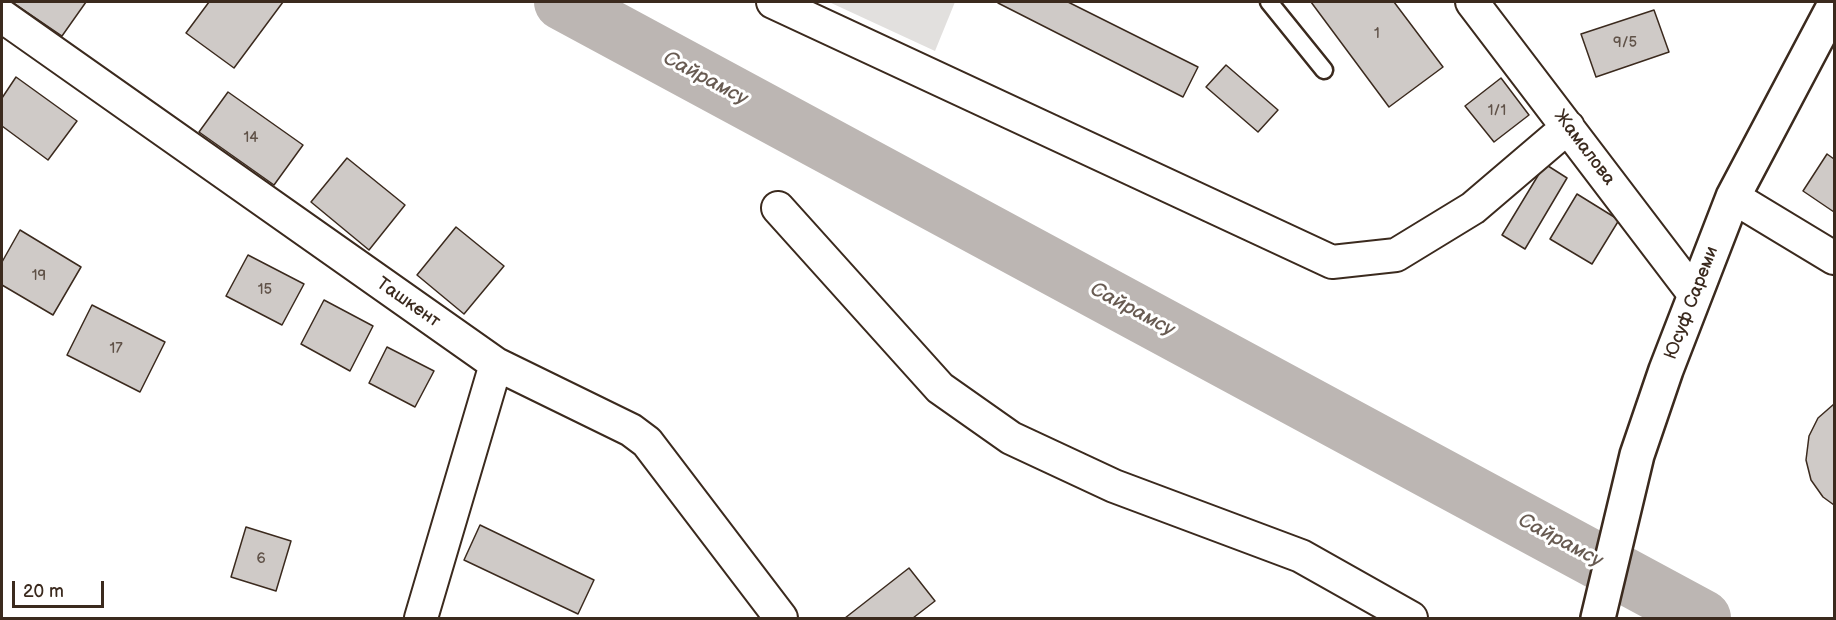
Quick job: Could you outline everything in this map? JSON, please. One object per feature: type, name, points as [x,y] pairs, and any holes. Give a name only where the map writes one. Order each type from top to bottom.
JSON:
[{"type":"main road","name":"Юсуф Сареми","points":[[1598,618],[1636,455],[1733,197],[1834,6]]},
{"type":"street","points":[[773,2],[1332,262],[1396,255],[1473,208],[1568,128]]},
{"type":"street","name":"Жамалова","points":[[1472,2],[1695,296]]},
{"type":"street","name":"Ташкент","points":[[2,16],[496,364],[631,430],[647,442],[779,618]]},
{"type":"street","points":[[1733,197],[1834,258]]},
{"type":"street","points":[[778,208],[940,388],[1011,438],[1114,486],[1301,556],[1411,618]]},
{"type":"street","points":[[421,618],[496,364]]},
{"type":"lane","points":[[1269,2],[1324,70]]},
{"type":"shaded area","points":[[829,2],[955,2],[935,51]]},
{"type":"building","points":[[12,2],[86,2],[62,36]]},
{"type":"building","points":[[209,2],[283,2],[234,68],[186,33]]},
{"type":"building","points":[[999,2],[1068,2],[1198,67],[1183,97]]},
{"type":"building","points":[[1311,2],[1394,2],[1443,67],[1389,107]]},
{"type":"building","points":[[1654,10],[1669,52],[1596,77],[1581,34]]},
{"type":"building","points":[[1226,65],[1278,110],[1258,132],[1206,87]]},
{"type":"building","points":[[16,77],[77,121],[48,160],[2,126],[2,98]]},
{"type":"building","points":[[1501,78],[1529,115],[1494,142],[1465,106]]},
{"type":"building","points":[[228,92],[303,145],[274,185],[199,132]]},
{"type":"building","points":[[1827,154],[1834,159],[1834,212],[1803,191]]},
{"type":"building","points":[[347,158],[405,205],[369,250],[311,202]]},
{"type":"building","points":[[1545,164],[1567,178],[1525,249],[1502,235]]},
{"type":"building","points":[[1577,194],[1619,220],[1592,264],[1550,239]]},
{"type":"building","points":[[456,227],[504,266],[464,314],[417,275]]},
{"type":"building","points":[[20,230],[81,267],[53,315],[2,285],[2,262]]},
{"type":"building","points":[[248,255],[304,284],[282,325],[226,296]]},
{"type":"building","points":[[324,300],[373,326],[350,371],[301,344]]},
{"type":"building","points":[[92,305],[165,342],[140,392],[67,355]]},
{"type":"building","points":[[387,347],[434,371],[415,407],[369,383]]},
{"type":"building","points":[[1834,404],[1834,505],[1823,497],[1811,480],[1806,460],[1809,436],[1818,418]]},
{"type":"building","points":[[480,525],[594,580],[578,614],[464,560]]},
{"type":"building","points":[[246,527],[291,541],[276,591],[231,577]]},
{"type":"building","points":[[909,568],[935,601],[913,618],[845,618]]},
{"type":"waterway","name":"Сайрамсу","points":[[562,2],[1703,618]]}]
